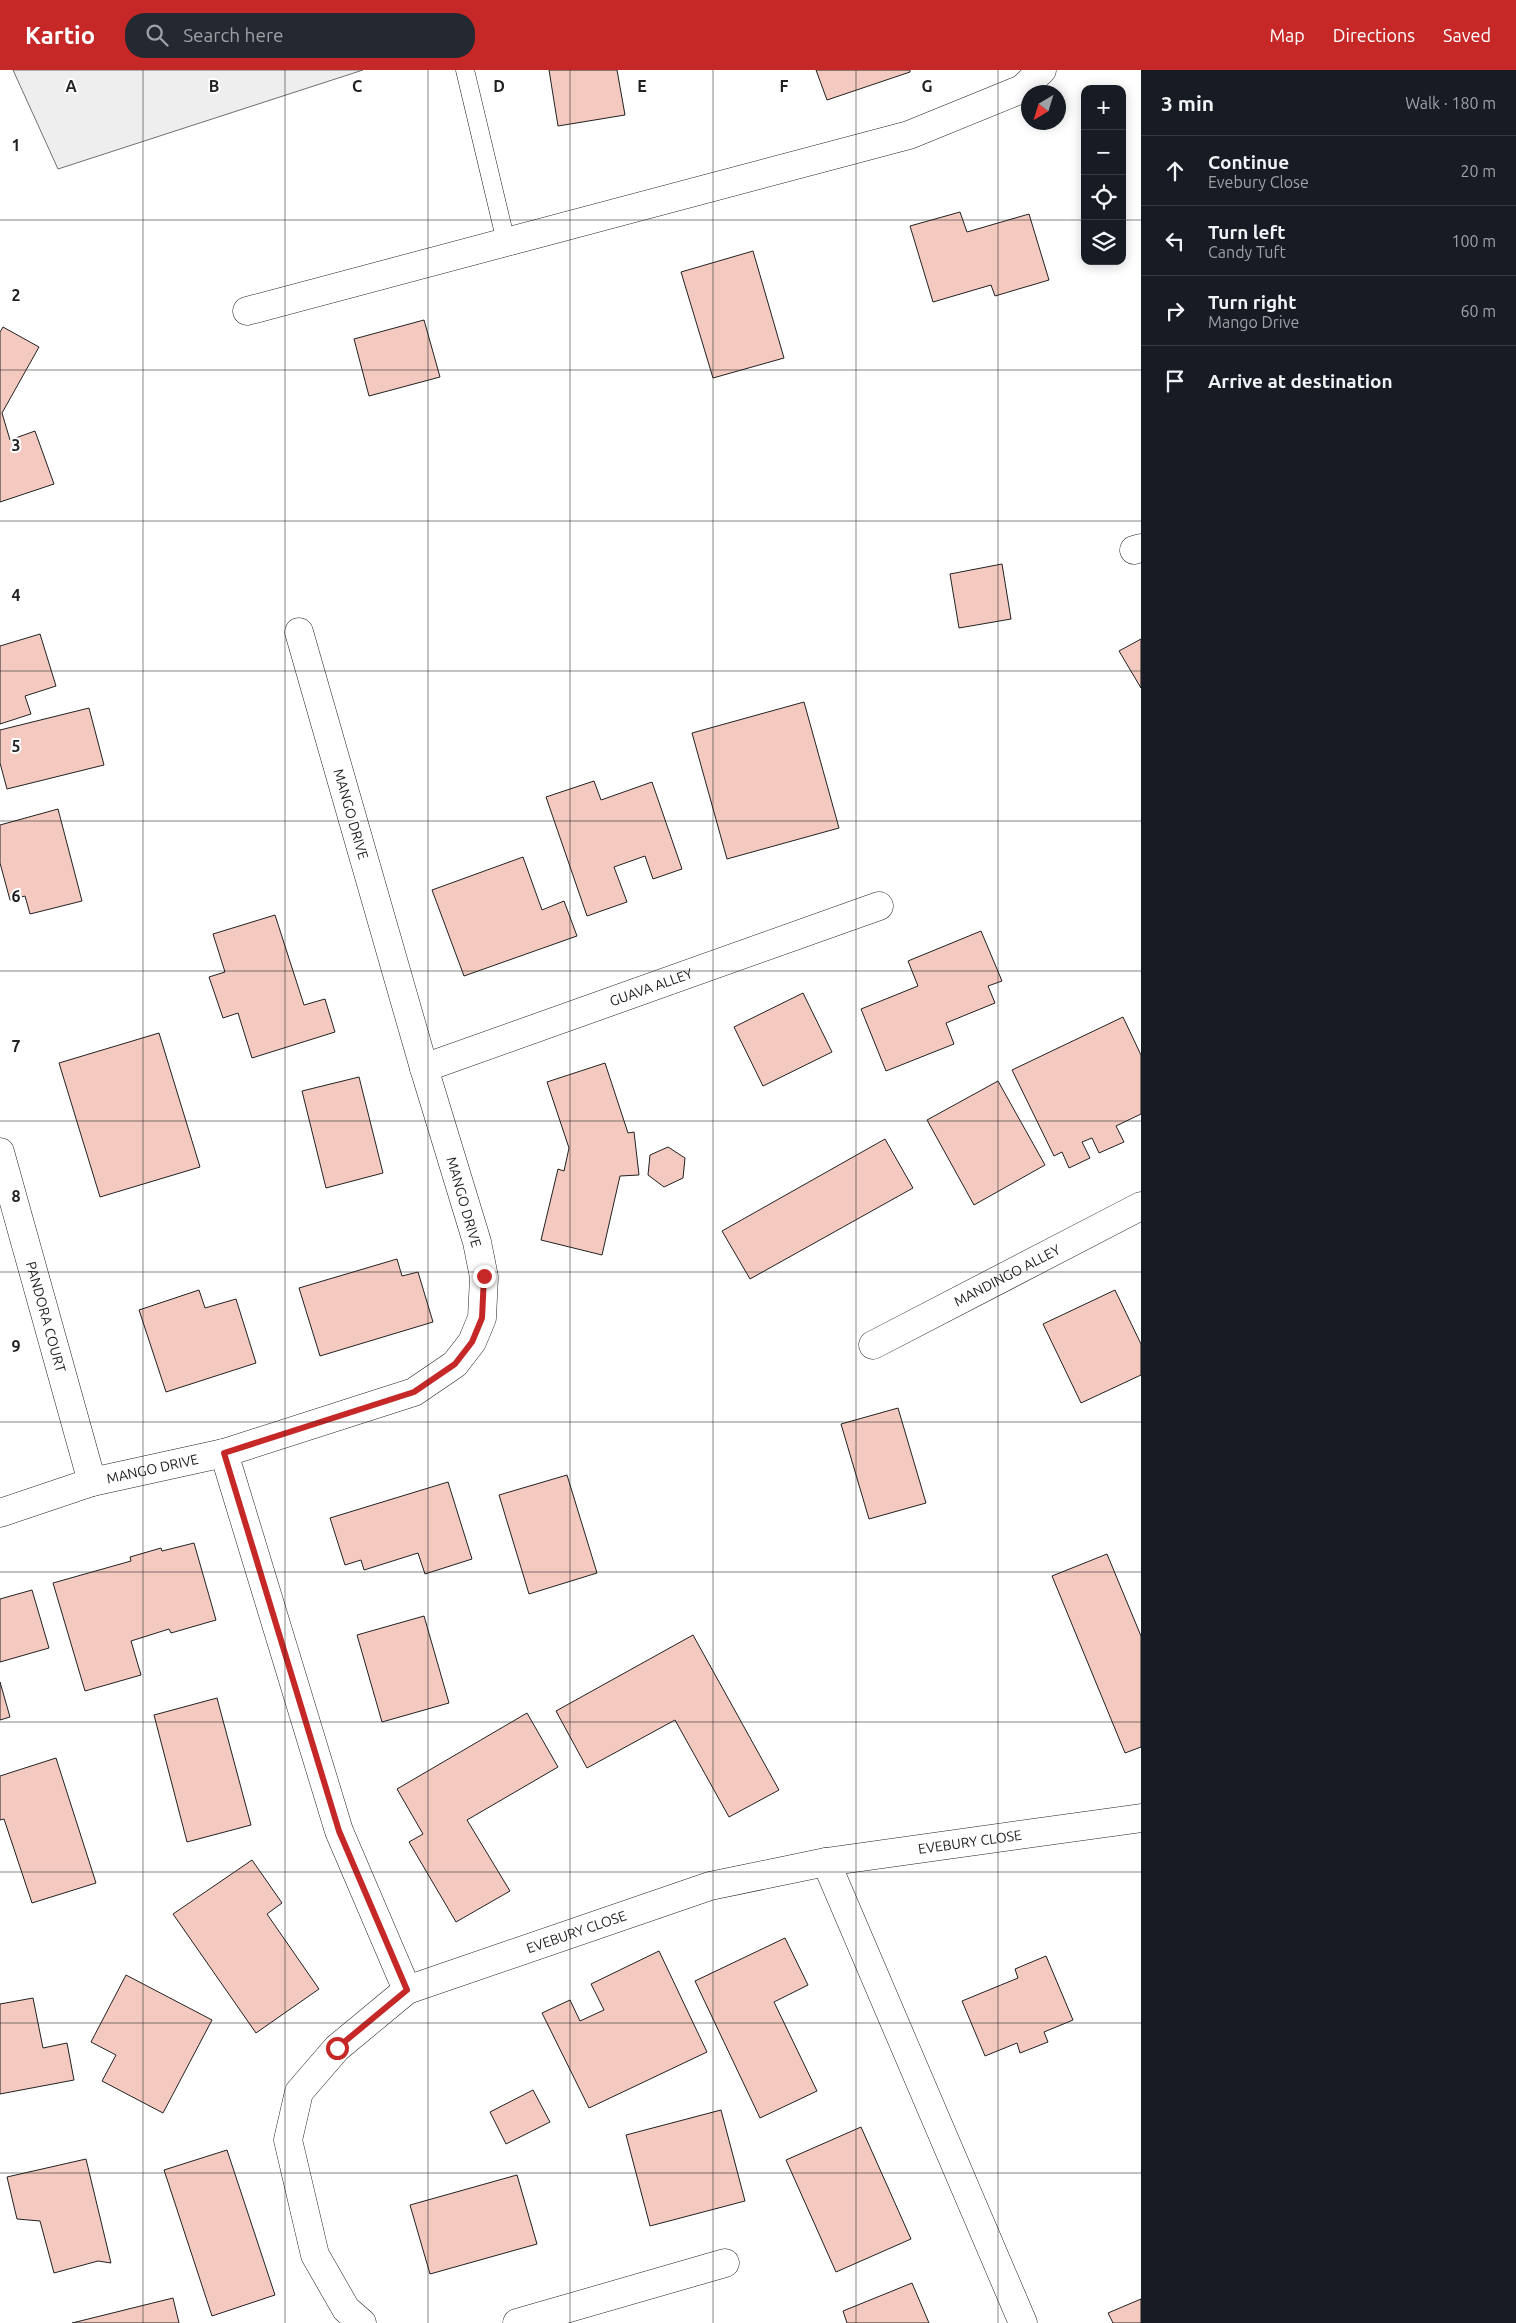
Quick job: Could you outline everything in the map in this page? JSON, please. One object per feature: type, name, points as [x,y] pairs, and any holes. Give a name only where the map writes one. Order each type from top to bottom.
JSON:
[{"type":"street","points":[[247,310],[909,135],[1022,89],[1042,70]]},
{"type":"street","name":"MANGO DRIVE","points":[[0,1513],[92,1482],[224,1453],[414,1392],[455,1364],[472,1342],[482,1318],[484,1276],[477,1242],[424,1068],[299,632]]},
{"type":"street","name":"GUAVA ALLEY","points":[[424,1068],[879,906]]},
{"type":"street","name":"PANDORA COURT","points":[[0,1152],[92,1482]]},
{"type":"street","name":"MANDINGO ALLEY","points":[[872,1345],[1141,1206]]},
{"type":"street","points":[[224,1453],[339,1831],[407,1990]]},
{"type":"street","name":"EVEBURY CLOSE","points":[[362,2323],[346,2309],[315,2255],[288,2140],[299,2092],[337,2048],[407,1990],[710,1886],[826,1862],[1141,1818]]},
{"type":"street","points":[[826,1862],[1022,2323]]},
{"type":"street","points":[[517,2323],[725,2263]]},
{"type":"lane","points":[[465,70],[506,242]]},
{"type":"shaded area","points":[[13,70],[363,70],[58,169]]},
{"type":"building","points":[[549,70],[617,70],[625,115],[558,126]]},
{"type":"building","points":[[816,70],[910,70],[910,72],[827,100]]},
{"type":"building","points":[[960,212],[967,232],[1029,214],[1049,280],[995,296],[991,285],[933,302],[910,226]]},
{"type":"building","points":[[753,251],[784,358],[713,378],[681,272]]},
{"type":"building","points":[[424,320],[440,377],[369,396],[354,339]]},
{"type":"building","points":[[3,327],[39,347],[2,413],[10,440],[35,431],[54,484],[0,502],[0,332]]},
{"type":"building","points":[[1002,564],[1011,619],[959,628],[950,574]]},
{"type":"building","points":[[40,634],[56,686],[25,696],[31,714],[0,724],[0,646]]},
{"type":"building","points":[[1141,639],[1141,688],[1119,651]]},
{"type":"building","points":[[804,702],[839,828],[727,859],[692,733]]},
{"type":"building","points":[[89,708],[104,765],[7,789],[0,763],[0,730]]},
{"type":"building","points":[[594,781],[601,800],[652,782],[682,869],[653,879],[645,856],[614,867],[627,902],[587,916],[546,797]]},
{"type":"building","points":[[58,809],[82,901],[30,914],[25,896],[10,900],[0,863],[0,825]]},
{"type":"building","points":[[523,857],[542,910],[564,901],[577,936],[464,976],[432,890]]},
{"type":"building","points":[[275,915],[304,1005],[325,999],[335,1032],[252,1058],[238,1013],[223,1018],[209,977],[225,972],[213,934]]},
{"type":"building","points":[[981,931],[1002,981],[988,986],[995,1003],[946,1023],[954,1044],[886,1071],[861,1009],[918,986],[908,961]]},
{"type":"building","points":[[803,993],[832,1052],[763,1086],[734,1027]]},
{"type":"building","points":[[1123,1017],[1141,1055],[1141,1114],[1116,1126],[1124,1142],[1099,1153],[1092,1138],[1082,1142],[1090,1158],[1069,1168],[1062,1152],[1054,1156],[1012,1070]]},
{"type":"building","points":[[159,1033],[200,1167],[100,1197],[59,1063]]},
{"type":"building","points":[[605,1063],[628,1133],[634,1132],[639,1175],[620,1176],[602,1255],[541,1240],[558,1169],[564,1171],[569,1148],[547,1082]]},
{"type":"building","points":[[359,1077],[383,1173],[326,1188],[302,1091]]},
{"type":"building","points":[[998,1081],[1045,1165],[974,1205],[927,1120]]},
{"type":"building","points":[[885,1139],[913,1188],[750,1279],[722,1231]]},
{"type":"building","points":[[668,1147],[685,1158],[683,1178],[664,1187],[648,1175],[650,1155]]},
{"type":"building","points":[[397,1259],[402,1276],[418,1272],[433,1322],[320,1356],[299,1288]]},
{"type":"building","points":[[199,1290],[205,1308],[236,1299],[256,1363],[166,1392],[139,1310]]},
{"type":"building","points":[[1115,1290],[1141,1344],[1141,1375],[1081,1403],[1043,1324]]},
{"type":"building","points":[[898,1408],[926,1503],[869,1519],[841,1424]]},
{"type":"building","points":[[567,1475],[597,1573],[529,1594],[499,1495]]},
{"type":"building","points":[[448,1482],[472,1559],[425,1574],[418,1553],[364,1570],[361,1560],[345,1565],[330,1518]]},
{"type":"building","points":[[194,1543],[216,1620],[171,1633],[169,1629],[131,1641],[141,1675],[85,1691],[53,1583],[131,1561],[130,1557],[161,1548],[162,1551]]},
{"type":"building","points":[[1107,1554],[1141,1636],[1141,1747],[1125,1753],[1052,1576]]},
{"type":"building","points":[[32,1590],[49,1648],[0,1662],[0,1599]]},
{"type":"building","points":[[424,1616],[449,1703],[382,1722],[357,1635]]},
{"type":"building","points":[[693,1635],[779,1790],[729,1817],[675,1720],[587,1768],[556,1711]]},
{"type":"building","points":[[0,1682],[10,1717],[0,1720]]},
{"type":"building","points":[[217,1698],[251,1825],[187,1842],[154,1715]]},
{"type":"building","points":[[527,1713],[558,1767],[467,1820],[510,1891],[456,1922],[409,1842],[423,1834],[397,1789]]},
{"type":"building","points":[[56,1758],[96,1883],[32,1903],[4,1819],[0,1820],[0,1776]]},
{"type":"building","points":[[252,1860],[282,1903],[267,1914],[319,1989],[256,2033],[173,1914]]},
{"type":"building","points":[[785,1938],[808,1985],[774,2002],[817,2091],[760,2118],[695,1981]]},
{"type":"building","points":[[659,1951],[707,2052],[589,2108],[542,2013],[570,2000],[580,2021],[604,2010],[591,1984]]},
{"type":"building","points":[[1046,1956],[1073,2020],[1044,2032],[1048,2042],[1020,2053],[1017,2043],[985,2056],[962,2001],[1018,1978],[1015,1969]]},
{"type":"building","points":[[126,1975],[212,2020],[163,2113],[102,2081],[116,2055],[91,2042]]},
{"type":"building","points":[[33,1998],[43,2048],[67,2043],[74,2080],[0,2094],[0,2004]]},
{"type":"building","points":[[533,2090],[550,2122],[506,2144],[490,2112]]},
{"type":"building","points":[[721,2110],[745,2201],[650,2226],[626,2135]]},
{"type":"building","points":[[861,2127],[911,2239],[836,2272],[786,2160]]},
{"type":"building","points":[[227,2150],[275,2295],[212,2316],[164,2170]]},
{"type":"building","points":[[86,2159],[111,2263],[98,2261],[54,2273],[40,2221],[17,2219],[7,2177]]},
{"type":"building","points":[[517,2175],[537,2244],[430,2274],[410,2205]]},
{"type":"building","points":[[912,2283],[929,2323],[847,2323],[843,2311]]},
{"type":"building","points":[[173,2298],[179,2323],[72,2323]]},
{"type":"building","points":[[1141,2299],[1141,2323],[1113,2323],[1108,2313]]},
{"type":"route","points":[[337,2048],[407,1990],[339,1831],[224,1453],[414,1392],[455,1364],[472,1342],[482,1318],[484,1276]]}]
